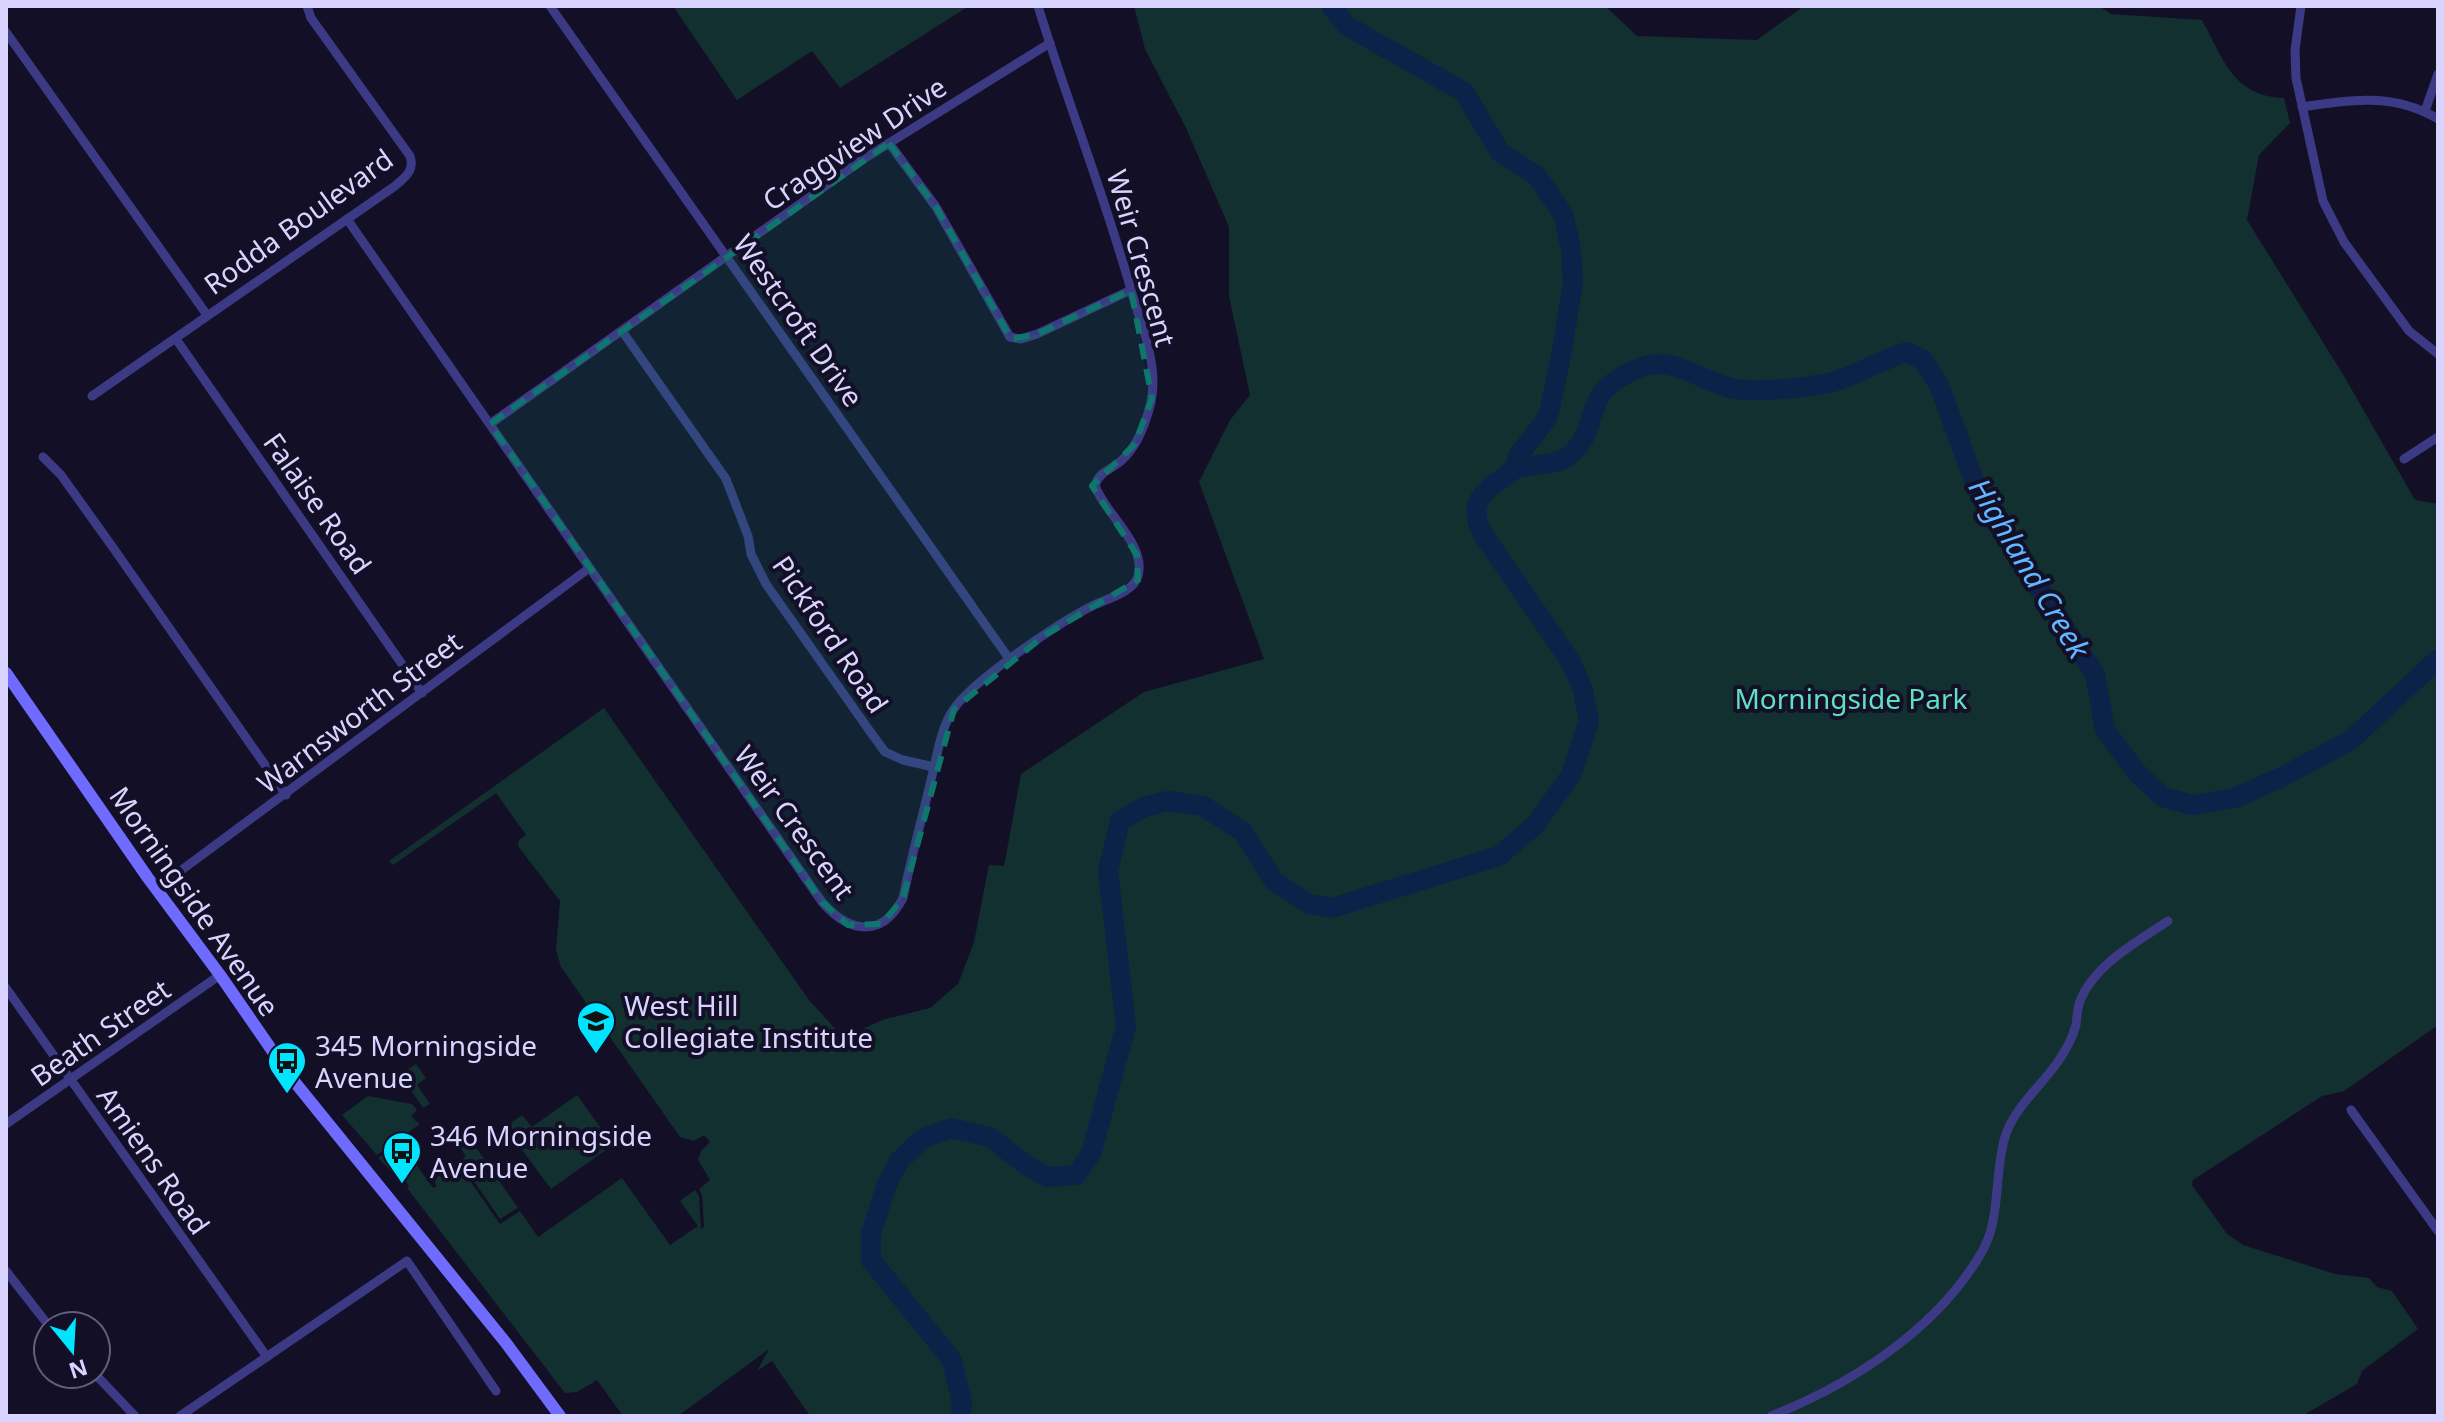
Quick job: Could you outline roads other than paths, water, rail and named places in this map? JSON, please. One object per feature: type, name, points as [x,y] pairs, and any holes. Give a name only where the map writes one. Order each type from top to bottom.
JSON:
[{"type":"main road","name":"Morningside Avenue","points":[[6,673],[289,1075],[468,1296],[560,1416]]},
{"type":"street","name":"Rodda Boulevard","points":[[92,396],[406,177],[413,164],[410,156],[311,18],[307,6]]},
{"type":"street","name":"Westcroft Drive","points":[[550,6],[1010,660]]},
{"type":"street","name":"Weir Crescent","points":[[347,219],[822,902],[835,917],[848,925],[863,927],[882,924],[895,912],[903,898],[941,738],[954,709],[975,687],[1010,660],[1073,616],[1130,588],[1138,580],[1137,555],[1095,485],[1102,473],[1120,462],[1135,444],[1152,398],[1151,368],[1115,232],[1038,6]]},
{"type":"street","points":[[2301,6],[2295,59],[2319,189],[2335,227],[2409,331],[2438,354]]},
{"type":"street","points":[[6,32],[207,315]]},
{"type":"street","name":"Craggview Drive","points":[[490,424],[811,195],[1050,43]]},
{"type":"street","points":[[2425,111],[2438,74]]},
{"type":"street","points":[[2302,107],[2387,99],[2425,111],[2438,119]]},
{"type":"street","points":[[889,143],[936,207],[1010,337],[1021,339],[1037,334],[1131,290]]},
{"type":"street","name":"Pickford Road","points":[[622,331],[726,479],[748,536],[751,554],[766,584],[869,730],[885,752],[934,767]]},
{"type":"street","name":"Falaise Road","points":[[176,339],[422,693]]},
{"type":"street","points":[[2404,459],[2438,437]]},
{"type":"street","points":[[43,457],[61,475],[286,795]]},
{"type":"street","name":"Warnsworth Street","points":[[156,889],[588,569]]},
{"type":"street","points":[[1771,1416],[1828,1389],[1891,1349],[1917,1329],[1955,1289],[1978,1258],[1989,1236],[2005,1135],[2015,1116],[2068,1046],[2082,997],[2110,962],[2168,921]]},
{"type":"street","name":"Beath Street","points":[[6,1124],[220,975]]},
{"type":"street","name":"Amiens Road","points":[[6,988],[267,1357]]},
{"type":"street","points":[[2351,1110],[2438,1231]]},
{"type":"street","points":[[180,1416],[407,1261],[496,1391]]},
{"type":"street","points":[[6,1271],[36,1310]]},
{"type":"street","points":[[110,1390],[135,1416]]},
{"type":"waterway","points":[[1331,6],[1347,26],[1464,92],[1500,152],[1537,176],[1563,214],[1571,249],[1573,283],[1561,356],[1548,417],[1518,456],[1515,469]]},
{"type":"waterway","name":"Highland Creek","points":[[960,1416],[962,1403],[952,1360],[871,1260],[871,1234],[886,1186],[899,1161],[922,1139],[951,1128],[990,1137],[1047,1177],[1076,1175],[1091,1154],[1126,1026],[1108,871],[1120,821],[1144,807],[1168,801],[1203,806],[1243,832],[1274,881],[1309,904],[1332,908],[1499,856],[1535,825],[1571,775],[1589,721],[1583,690],[1571,662],[1482,533],[1476,510],[1480,498],[1490,487],[1514,469],[1555,462],[1568,456],[1583,440],[1605,389],[1627,374],[1662,364],[1684,369],[1725,387],[1773,390],[1839,380],[1907,352],[1923,360],[1939,385],[1980,497],[2095,674],[2105,730],[2138,774],[2163,797],[2192,805],[2235,798],[2282,777],[2351,740],[2438,659]]},
{"type":"place","name":"West Hill Collegiate Institute","points":[[596,1055]]},
{"type":"place","name":"345 Morningside Avenue","points":[[287,1095]]},
{"type":"place","name":"346 Morningside Avenue","points":[[402,1185]]},
{"type":"park label","name":"Morningside Park","points":[[1851,698]]}]
